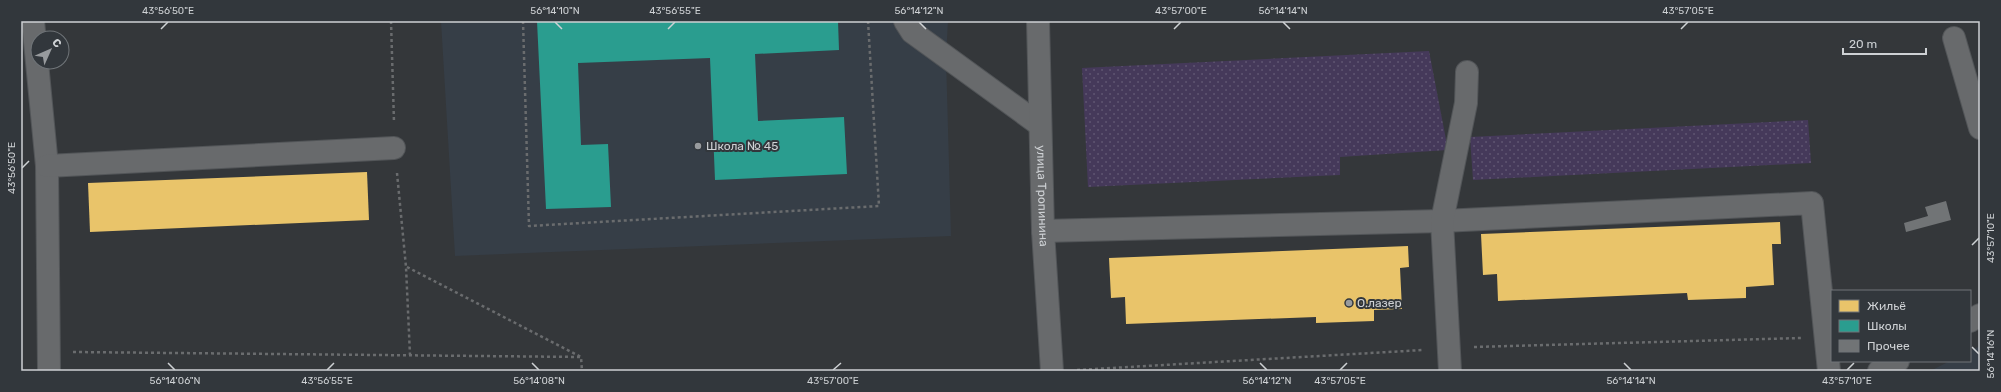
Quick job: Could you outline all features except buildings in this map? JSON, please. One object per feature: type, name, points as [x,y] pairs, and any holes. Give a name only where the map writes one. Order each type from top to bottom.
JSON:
[{"type":"street","points":[[33,21],[47,166],[48,362]]},
{"type":"street","points":[[905,21],[912,32],[1040,125]]},
{"type":"street","name":"улица Тропинина","points":[[1038,21],[1043,231],[1052,371]]},
{"type":"street","points":[[1954,38],[1980,128]]},
{"type":"street","points":[[1450,371],[1442,222],[1466,103],[1467,72]]},
{"type":"street","points":[[47,166],[394,148]]},
{"type":"street","points":[[1043,231],[1442,222],[1812,203],[1828,371]]},
{"type":"street","points":[[1971,320],[1980,315]]},
{"type":"street","points":[[1879,371],[1896,362]]},
{"type":"path","points":[[392,21],[394,148],[406,267],[410,355]]},
{"type":"path","points":[[524,21],[529,226],[879,206],[868,21]]},
{"type":"path","points":[[406,267],[581,357]]},
{"type":"path","points":[[48,362],[410,355],[581,357]]},
{"type":"path","points":[[581,357],[582,371]]},
{"type":"shaded area","name":"Школа № 45","points":[[441,21],[948,21],[946,57],[951,236],[455,256]]},
{"type":"shaded area","points":[[1429,51],[1448,150],[1340,157],[1340,175],[1088,187],[1082,68]]},
{"type":"shaded area","points":[[1808,120],[1811,163],[1473,180],[1470,137]]},
{"type":"shaded area","points":[[1980,346],[1980,371],[1930,371],[1948,362],[1971,362],[1971,350]]},
{"type":"place","name":"Школа № 45","points":[[698,146]]},
{"type":"place","name":"О.лазер","points":[[1349,303]]}]
